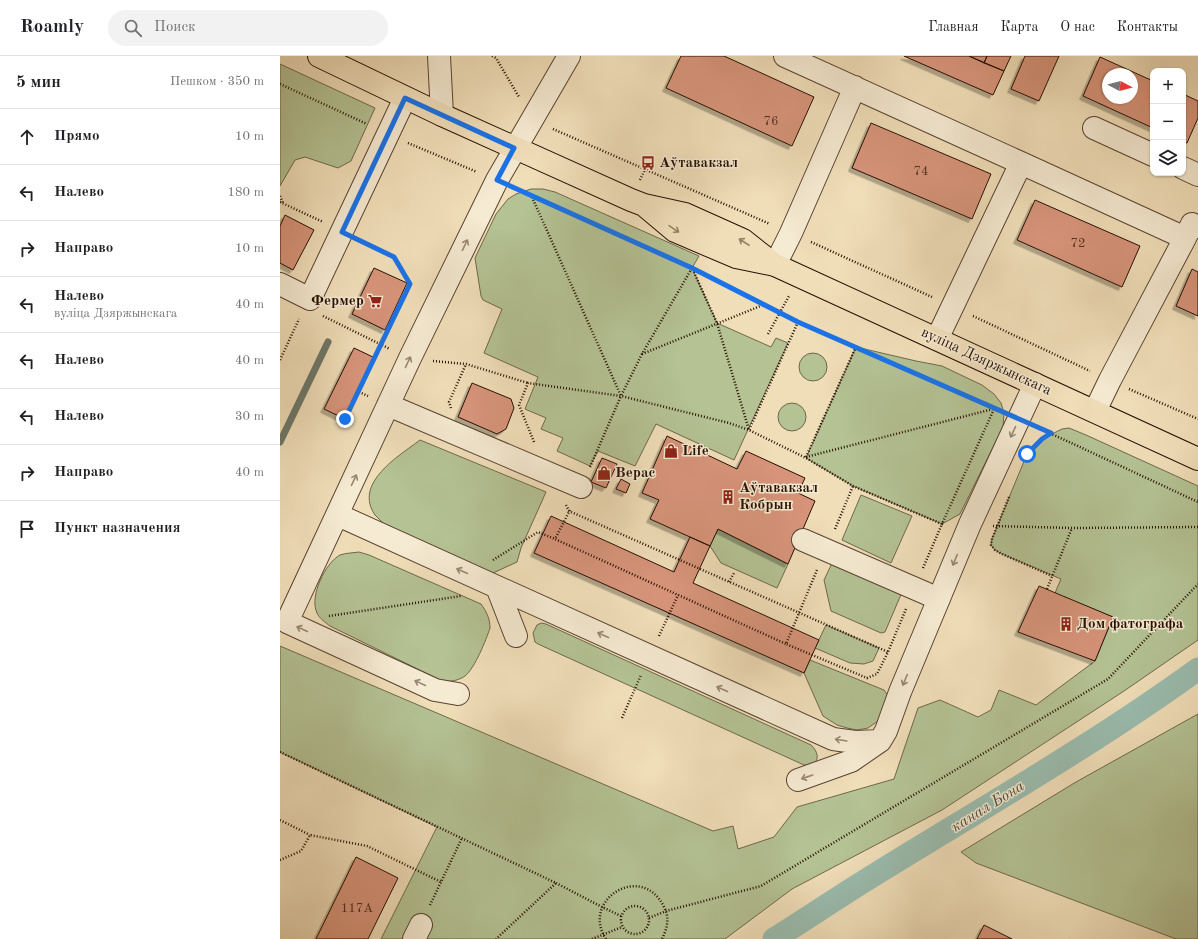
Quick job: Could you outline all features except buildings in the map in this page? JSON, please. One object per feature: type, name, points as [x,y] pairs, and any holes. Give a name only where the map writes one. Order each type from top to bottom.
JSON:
[{"type":"main road","points":[[319,56],[405,98],[514,148]]},
{"type":"main road","name":"вуліца Дзяржынскага","points":[[514,148],[644,205],[685,214],[743,240],[775,265],[1198,459]]},
{"type":"lane","points":[[439,56],[442,115]]},
{"type":"lane","points":[[458,694],[435,690],[287,622],[388,405],[497,180],[514,148],[569,56]]},
{"type":"lane","points":[[785,56],[1021,162],[1193,224],[1095,411]]},
{"type":"lane","points":[[775,265],[791,233],[855,87]]},
{"type":"lane","points":[[280,284],[310,299],[405,98]]},
{"type":"lane","points":[[1094,128],[1150,153]]},
{"type":"lane","points":[[937,339],[1021,162]]},
{"type":"lane","points":[[1186,169],[1198,175]]},
{"type":"lane","points":[[798,780],[851,761],[880,741],[886,732],[900,692],[970,524],[1035,384]]},
{"type":"lane","points":[[388,405],[580,487]]},
{"type":"lane","points":[[338,515],[833,739],[855,742],[880,741]]},
{"type":"lane","points":[[802,540],[939,599]]},
{"type":"lane","points":[[497,587],[516,636]]},
{"type":"path","points":[[492,56],[496,58],[532,119],[791,233],[1198,420]]},
{"type":"path","points":[[497,180],[692,268],[798,322],[1051,433],[1198,502]]},
{"type":"path","points":[[280,196],[281,202],[394,257],[410,284],[345,419]]},
{"type":"path","points":[[531,196],[621,396]]},
{"type":"path","points":[[692,268],[716,324],[749,430]]},
{"type":"path","points":[[555,539],[642,354],[692,268]]},
{"type":"path","points":[[768,334],[800,276]]},
{"type":"path","points":[[642,354],[764,305]]},
{"type":"path","points":[[280,360],[302,314]]},
{"type":"path","points":[[749,430],[798,322]]},
{"type":"path","points":[[806,458],[856,347]]},
{"type":"path","points":[[452,411],[449,402],[466,364]]},
{"type":"path","points":[[534,442],[519,405],[528,383],[621,396],[729,423],[749,430],[806,458],[853,486],[942,524]]},
{"type":"path","points":[[806,458],[994,409]]},
{"type":"path","points":[[326,617],[468,595],[484,566],[538,532],[786,644],[867,678],[877,674],[888,652],[914,588],[994,409]]},
{"type":"path","points":[[1027,454],[1042,439],[1051,433]]},
{"type":"path","points":[[550,474],[569,511],[799,614],[888,652]]},
{"type":"path","points":[[786,644],[853,486]]},
{"type":"path","points":[[1012,490],[992,539],[991,545],[995,550],[1052,576]]},
{"type":"path","points":[[970,524],[997,527],[1072,528],[1198,527]]},
{"type":"path","points":[[1047,589],[1072,528]]},
{"type":"path","points":[[729,582],[734,573]]},
{"type":"path","points":[[649,918],[666,911],[761,886],[1108,679],[1198,584]]},
{"type":"path","points":[[280,752],[556,883],[602,908],[621,916]]},
{"type":"path","points":[[280,820],[310,835],[367,846],[441,882],[462,838]]},
{"type":"path","points":[[280,860],[301,851],[310,835]]},
{"type":"path","points":[[496,939],[556,883]]},
{"type":"path","points":[[606,939],[602,934],[600,924],[600,913],[604,902],[611,894],[621,888],[631,886],[642,887],[652,891],[660,899],[666,911],[668,920],[666,932],[662,939]]},
{"type":"path","points":[[636,906],[645,910],[649,918],[647,928],[640,934],[631,934],[626,932],[622,927],[620,920],[621,916],[623,911],[627,908],[636,906]]},
{"type":"path","points":[[592,939],[622,927]]},
{"type":"green space","points":[[280,64],[375,108],[351,161],[338,168],[305,157],[295,160],[280,186]]},
{"type":"green space","points":[[531,189],[543,189],[555,192],[699,256],[692,268],[717,323],[771,347],[776,338],[788,343],[734,460],[656,424],[635,466],[598,451],[590,466],[557,451],[563,438],[541,429],[546,418],[525,409],[538,377],[484,353],[502,309],[483,300],[481,296],[475,258],[496,214],[508,199],[516,194]]},
{"type":"green space","points":[[856,347],[942,366],[982,385],[994,394],[1001,403],[1004,413],[1003,427],[960,514],[942,524],[853,486],[806,458]]},
{"type":"green space","points":[[813,353],[823,357],[827,367],[823,377],[813,381],[803,377],[799,367],[803,357]]},
{"type":"green space","points":[[792,403],[802,407],[806,417],[802,427],[792,431],[782,427],[778,417],[782,407]]},
{"type":"green space","points":[[1069,428],[1198,486],[1198,640],[1124,691],[942,810],[792,889],[725,939],[381,939],[437,827],[280,752],[280,646],[713,831],[733,826],[738,849],[774,837],[797,807],[894,779],[918,708],[940,700],[978,717],[991,710],[999,690],[1036,705],[1095,661],[1113,617],[1055,593],[1061,579],[1002,554],[995,550],[991,545],[992,539],[1027,454],[1042,439],[1062,429]]},
{"type":"green space","points":[[420,440],[546,492],[521,548],[517,562],[493,573],[384,524],[375,515],[370,503],[370,492],[374,481],[391,462]]},
{"type":"green space","points":[[861,495],[912,516],[891,563],[842,540]]},
{"type":"green space","points":[[718,529],[788,564],[777,588],[721,563],[710,546]]},
{"type":"green space","points":[[359,552],[481,604],[485,609],[490,628],[473,667],[465,676],[457,680],[444,682],[330,626],[319,617],[315,606],[315,598],[324,573],[334,559],[340,555]]},
{"type":"green space","points":[[833,561],[903,590],[885,632],[881,633],[831,611],[824,580]]},
{"type":"green space","points":[[541,623],[811,745],[816,752],[817,759],[813,764],[804,765],[538,644],[535,642],[533,633],[537,625]]},
{"type":"green space","points":[[826,625],[879,648],[873,661],[864,664],[850,663],[815,648]]},
{"type":"green space","points":[[810,660],[884,690],[889,697],[884,712],[878,721],[868,728],[857,730],[837,725],[823,716],[804,673]]},
{"type":"green space","points":[[1198,714],[1198,939],[1176,939],[976,863],[961,852],[1076,782]]},
{"type":"waterway","points":[[280,442],[328,342]]},
{"type":"waterway","name":"канал Бона","points":[[774,939],[866,880],[1120,723],[1198,669]]},
{"type":"place","name":"Аўтавакзал","points":[[648,163]]},
{"type":"place","name":"Фермер","points":[[375,301]]},
{"type":"place","name":"Life","points":[[671,451]]},
{"type":"place","name":"Верас","points":[[604,473]]},
{"type":"place","name":"Аўтавакзал Кобрын","points":[[728,497]]},
{"type":"place","name":"Дом фатографа","points":[[1066,624]]},
{"type":"route","points":[[345,419],[410,284],[394,257],[342,232],[405,98],[514,148],[497,180],[692,268],[798,322],[1051,433],[1033,446],[1027,454]]}]
